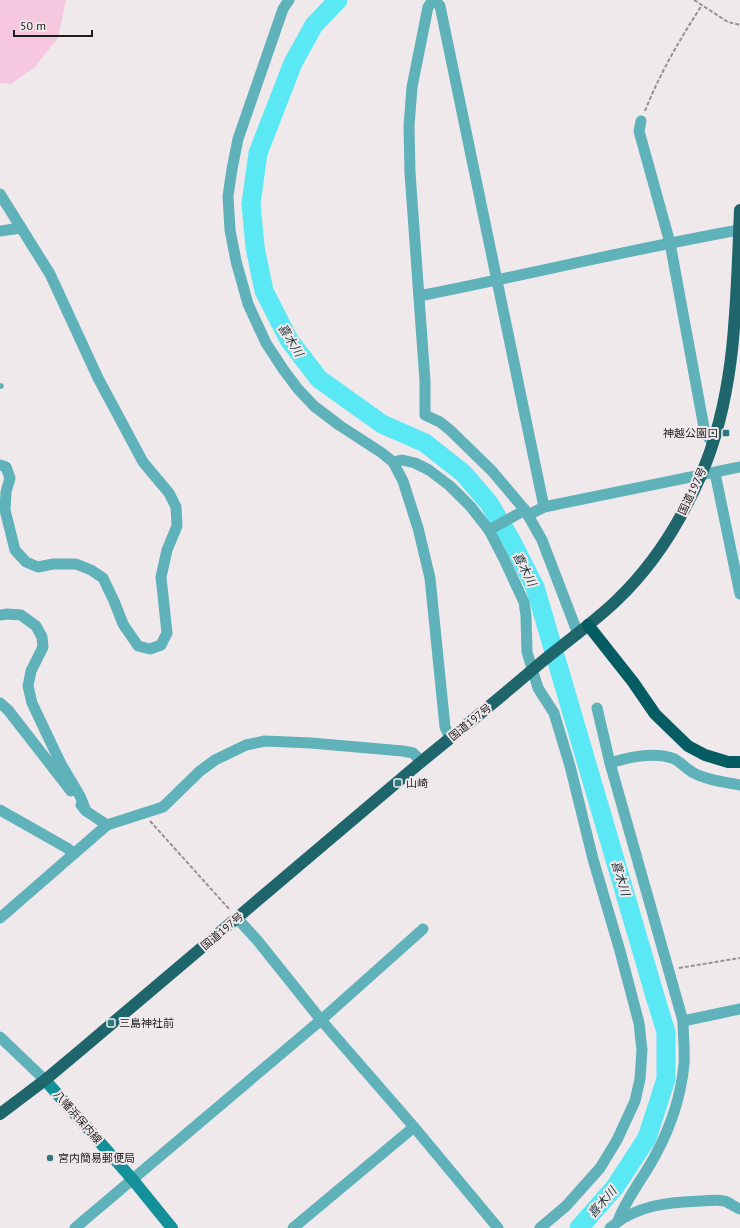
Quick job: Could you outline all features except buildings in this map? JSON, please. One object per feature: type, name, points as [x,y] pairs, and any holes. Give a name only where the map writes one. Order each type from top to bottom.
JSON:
[{"type":"highway","name":"国道197号","points":[[0,1114],[45,1080],[450,738],[575,636],[616,601],[631,585],[666,542],[701,475],[713,443],[723,407],[730,373],[740,210]]},
{"type":"highway","points":[[588,625],[633,682],[655,714],[688,746],[705,755],[728,762],[740,762]]},
{"type":"main road","name":"八幡浜保内線","points":[[45,1080],[133,1180],[172,1228]]},
{"type":"street","points":[[289,0],[283,9],[238,139],[232,169],[228,203],[230,230],[236,261],[248,304],[266,343],[298,389],[314,406],[339,425],[382,453],[392,462],[403,481],[418,528],[430,578],[445,727],[450,738]]},
{"type":"street","points":[[544,507],[440,6],[434,0],[428,8],[412,87],[409,126],[410,173],[425,381],[425,415],[450,430],[492,471],[525,513],[542,540],[575,636]]},
{"type":"street","points":[[641,121],[639,131],[670,243],[705,433],[713,443]]},
{"type":"street","points":[[0,194],[50,274],[98,378],[143,462],[169,493],[176,507],[177,526],[167,550],[161,577],[167,633],[161,645],[150,649],[138,646],[123,624],[114,601],[102,578],[91,570],[76,564],[53,564],[38,567],[26,562],[16,550],[5,510],[6,492],[10,478],[6,467],[0,466]]},
{"type":"street","points":[[0,231],[21,228]]},
{"type":"street","points":[[419,296],[670,243],[739,230]]},
{"type":"street","points":[[392,462],[402,460],[415,463],[429,470],[450,486],[471,507],[491,529],[524,602],[527,652],[535,668],[538,688],[554,713],[570,766],[593,858],[639,1023],[642,1050],[640,1079],[635,1101],[617,1140],[600,1168],[566,1206],[540,1228]]},
{"type":"street","points":[[491,529],[525,513],[544,507],[740,467]]},
{"type":"street","points":[[716,473],[740,594]]},
{"type":"street","points":[[0,615],[21,615],[36,626],[42,637],[43,647],[31,671],[28,686],[32,703],[61,764],[80,796],[86,811]]},
{"type":"street","points":[[0,703],[8,710],[86,811],[107,826]]},
{"type":"street","points":[[597,708],[610,763],[682,1021],[684,1062],[680,1094],[672,1120],[656,1154],[614,1224]]},
{"type":"street","points":[[0,918],[107,826],[163,807],[200,771],[215,760],[246,745],[265,741],[311,743],[403,751],[413,753],[422,762]]},
{"type":"street","points":[[610,763],[632,756],[665,756],[674,758],[691,772],[706,778],[740,784]]},
{"type":"street","points":[[0,810],[68,848],[74,854]]},
{"type":"street","points":[[237,918],[257,940],[321,1020],[498,1228]]},
{"type":"street","points":[[76,1228],[321,1020],[423,929]]},
{"type":"street","points":[[682,1021],[740,1009]]},
{"type":"street","points":[[0,1037],[45,1080]]},
{"type":"street","points":[[293,1228],[414,1128]]},
{"type":"street","points":[[614,1224],[636,1211],[651,1206],[680,1201],[724,1201],[740,1209]]},
{"type":"path","points":[[694,0],[728,22],[740,25]]},
{"type":"path","points":[[641,121],[652,93],[674,49],[702,5]]},
{"type":"path","points":[[144,814],[237,918]]},
{"type":"path","points":[[668,970],[740,958]]},
{"type":"shaded area","points":[[0,0],[66,0],[58,38],[35,67],[11,84],[0,83]]},
{"type":"waterway","name":"喜木川","points":[[338,0],[314,25],[293,63],[258,153],[251,204],[255,247],[264,291],[289,340],[319,379],[382,424],[425,443],[463,473],[489,503],[511,540],[535,587],[666,1032],[666,1079],[647,1138],[615,1187],[579,1228]]},
{"type":"place","name":"神越公園口","points":[[726,433]]},
{"type":"place","name":"山崎","points":[[398,783]]},
{"type":"place","name":"三島神社前","points":[[111,1023]]},
{"type":"place","name":"宮内簡易郵便局","points":[[50,1158]]}]
